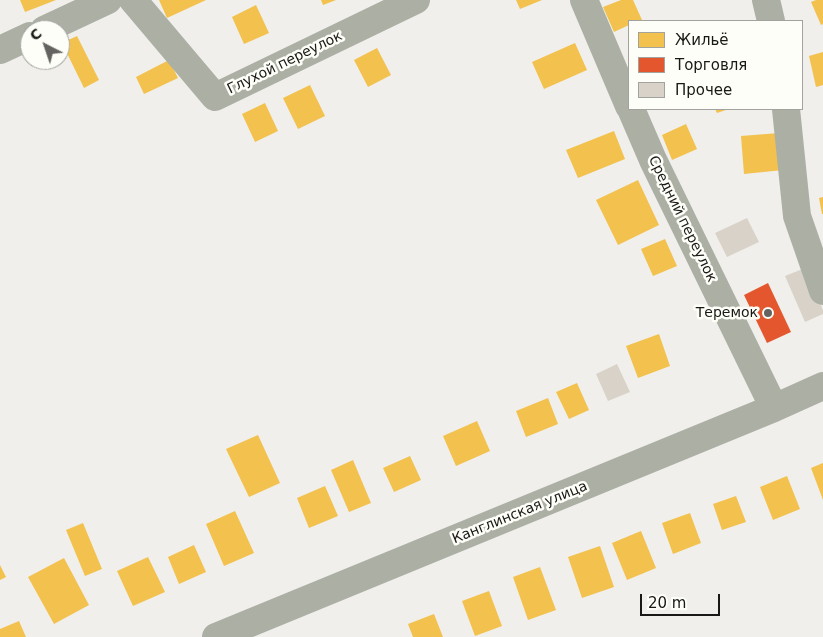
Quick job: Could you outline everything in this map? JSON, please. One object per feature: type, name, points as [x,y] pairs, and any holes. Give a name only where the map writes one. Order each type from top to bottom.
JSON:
[{"type":"street","points":[[65,20],[108,0]]},
{"type":"street","name":"Глухой переулок","points":[[133,0],[215,97],[416,0]]},
{"type":"street","name":"Средний переулок","points":[[584,0],[628,102]]},
{"type":"street","points":[[766,0],[771,20]]},
{"type":"street","points":[[0,50],[20,41]]},
{"type":"street","name":"Средний переулок","points":[[631,110],[653,160],[774,408]]},
{"type":"street","points":[[786,110],[798,216],[823,291]]},
{"type":"street","name":"Канглинская улица","points":[[216,637],[774,408],[823,386]]},
{"type":"building: Жильё","points":[[20,0],[56,0],[25,12]]},
{"type":"building: Жильё","points":[[159,0],[206,0],[167,18]]},
{"type":"building: Жильё","points":[[321,0],[336,0],[323,5]]},
{"type":"building: Жильё","points":[[516,0],[542,0],[520,9]]},
{"type":"building: Жильё","points":[[621,0],[633,0],[642,20],[628,20],[628,25],[614,32],[603,7]]},
{"type":"building: Жильё","points":[[823,0],[823,24],[821,25],[811,2]]},
{"type":"building: Жильё","points":[[256,5],[269,33],[244,44],[232,17]]},
{"type":"building: Жильё","points":[[77,36],[99,80],[84,88],[70,59],[70,39]]},
{"type":"building: Жильё","points":[[575,43],[587,70],[544,89],[532,62]]},
{"type":"building: Жильё","points":[[377,48],[391,75],[368,87],[354,60]]},
{"type":"building: Жильё","points":[[823,52],[823,85],[816,87],[809,56]]},
{"type":"building: Жильё","points":[[169,60],[178,78],[144,94],[136,77]]},
{"type":"building: Жильё","points":[[310,85],[325,116],[298,129],[283,98]]},
{"type":"building: Жильё","points":[[265,103],[278,131],[255,142],[242,114]]},
{"type":"building: Жильё","points":[[716,110],[726,110],[717,113]]},
{"type":"building: Жильё","points":[[686,124],[697,149],[672,160],[662,135]]},
{"type":"building: Жильё","points":[[614,131],[625,159],[578,178],[566,150]]},
{"type":"building: Жильё","points":[[779,133],[783,170],[744,174],[741,136]]},
{"type":"building: Жильё","points":[[638,180],[659,225],[618,245],[596,200]]},
{"type":"building: Жильё","points":[[823,197],[823,214],[822,214],[819,198]]},
{"type":"building: Жильё","points":[[665,239],[677,266],[653,276],[641,249]]},
{"type":"building: Жильё","points":[[659,334],[670,366],[638,378],[626,346]]},
{"type":"building: Жильё","points":[[577,383],[589,410],[569,419],[556,392]]},
{"type":"building: Жильё","points":[[548,398],[558,424],[526,437],[516,411]]},
{"type":"building: Жильё","points":[[477,421],[490,451],[456,466],[443,436]]},
{"type":"building: Жильё","points":[[258,435],[280,483],[249,497],[226,449]]},
{"type":"building: Жильё","points":[[410,456],[421,480],[394,492],[383,468]]},
{"type":"building: Жильё","points":[[353,460],[371,503],[349,512],[331,470]]},
{"type":"building: Жильё","points":[[823,463],[823,500],[811,468]]},
{"type":"building: Жильё","points":[[787,476],[800,509],[773,520],[760,487]]},
{"type":"building: Жильё","points":[[325,486],[338,516],[309,528],[297,498]]},
{"type":"building: Жильё","points":[[736,496],[746,522],[722,530],[713,504]]},
{"type":"building: Жильё","points":[[235,511],[254,553],[224,566],[206,524]]},
{"type":"building: Жильё","points":[[690,513],[701,543],[673,554],[662,523]]},
{"type":"building: Жильё","points":[[83,523],[102,569],[85,576],[66,530]]},
{"type":"building: Жильё","points":[[641,531],[656,568],[627,580],[612,543]]},
{"type":"building: Жильё","points":[[194,545],[206,572],[179,584],[168,557]]},
{"type":"building: Жильё","points":[[600,546],[614,587],[582,598],[568,557]]},
{"type":"building: Жильё","points":[[148,557],[165,592],[133,606],[117,571]]},
{"type":"building: Жильё","points":[[64,558],[89,605],[54,624],[28,577]]},
{"type":"building: Жильё","points":[[0,565],[6,577],[0,580]]},
{"type":"building: Жильё","points":[[540,567],[556,610],[528,620],[513,577]]},
{"type":"building: Жильё","points":[[489,591],[502,626],[475,636],[462,601]]},
{"type":"building: Жильё","points":[[434,614],[443,637],[413,637],[408,624]]},
{"type":"building: Жильё","points":[[19,621],[26,637],[0,637],[0,629]]},
{"type":"building: Торговля","name":"Теремок","points":[[768,283],[791,332],[767,343],[744,295]]},
{"type":"building: Прочее","points":[[747,218],[759,242],[727,257],[715,233]]},
{"type":"building: Прочее","points":[[805,268],[823,314],[805,322],[785,276]]},
{"type":"building: Прочее","points":[[617,364],[630,392],[608,401],[596,374]]},
{"type":"place","name":"Теремок","points":[[768,313]]}]
